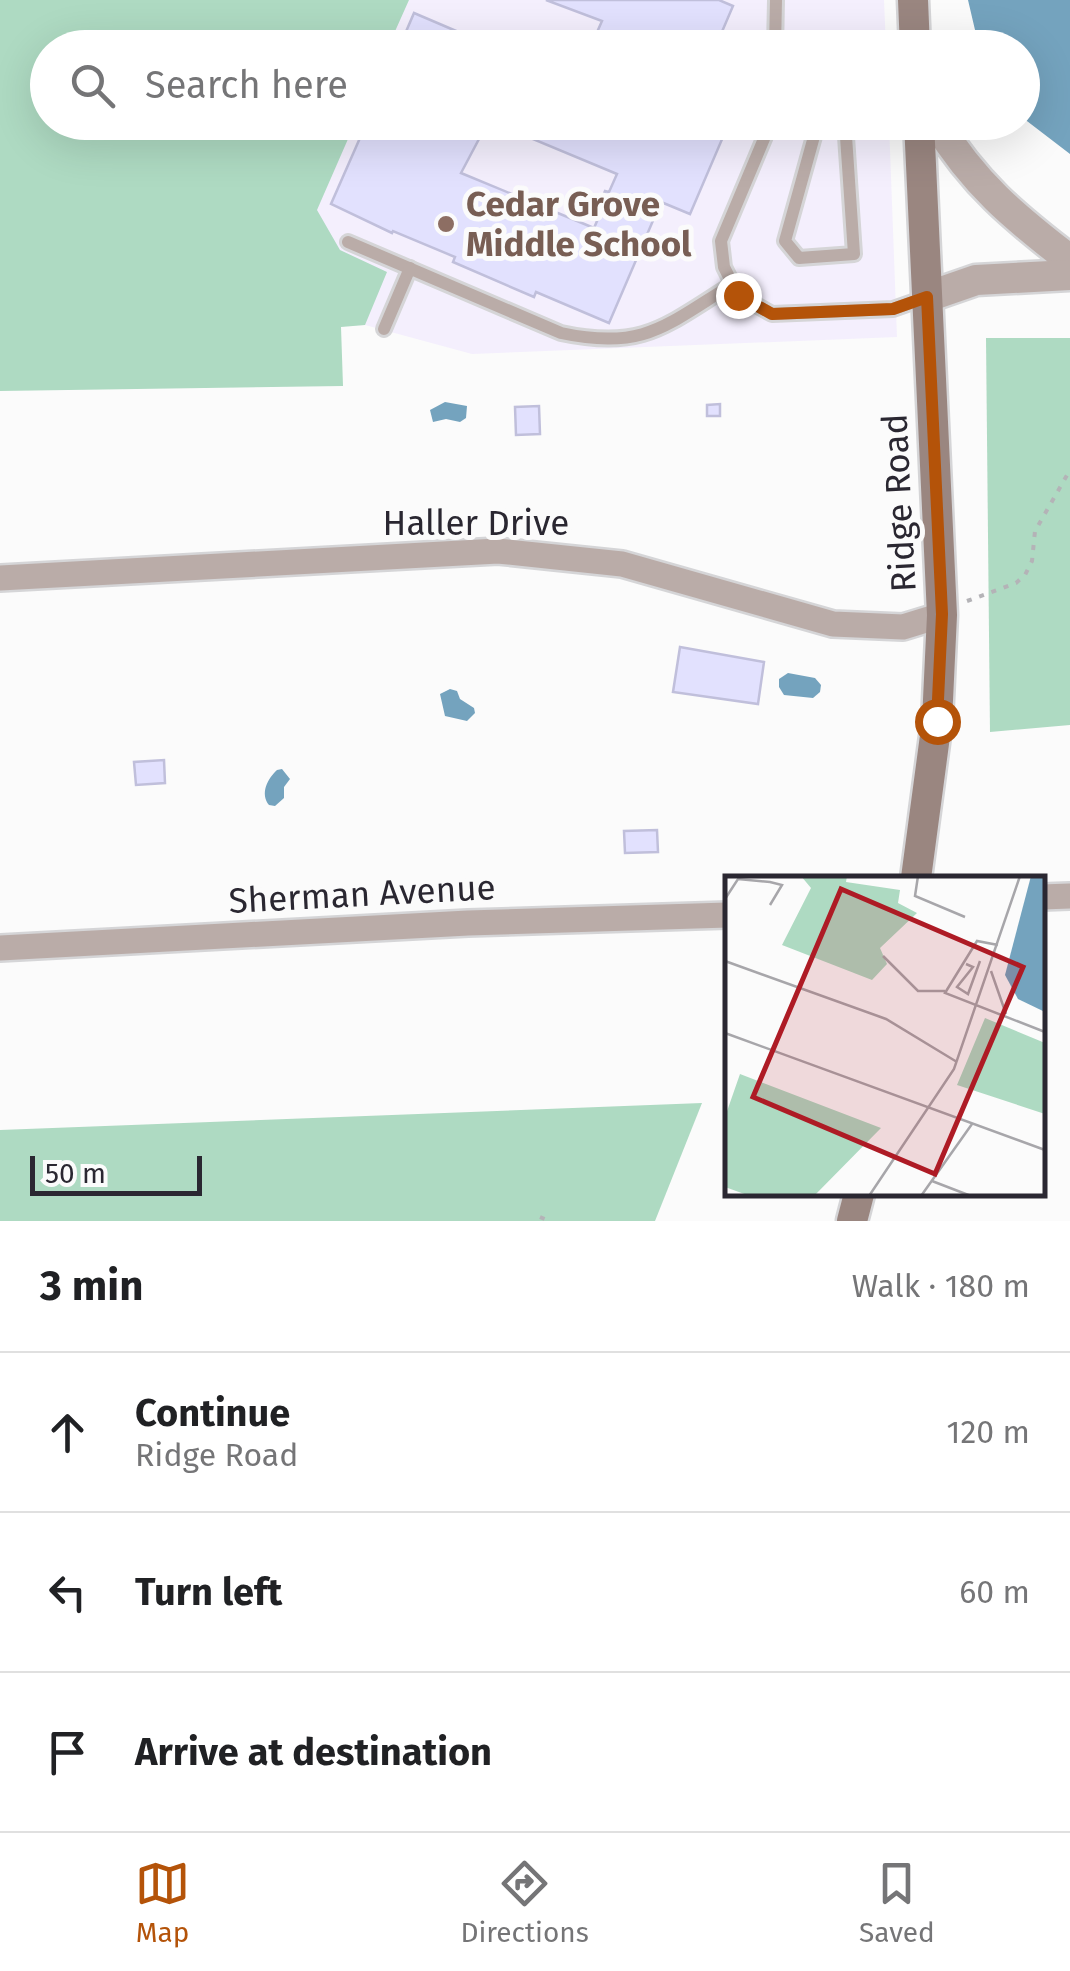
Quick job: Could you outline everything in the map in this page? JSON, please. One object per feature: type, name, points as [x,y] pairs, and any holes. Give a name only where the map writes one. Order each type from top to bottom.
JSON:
[{"type":"main road","points":[[913,0],[914,30]]},
{"type":"main road","name":"Ridge Road","points":[[916,876],[937,721],[942,614],[919,140]]},
{"type":"main road","points":[[852,1221],[858,1196]]},
{"type":"street","points":[[947,140],[960,162],[1009,213],[1070,260]]},
{"type":"street","points":[[927,297],[976,280],[1070,276]]},
{"type":"street","name":"Haller Drive","points":[[0,578],[498,551],[622,564],[833,624],[903,627],[942,614]]},
{"type":"street","points":[[1045,897],[1070,896]]},
{"type":"street","name":"Sherman Avenue","points":[[0,948],[468,923],[725,915]]},
{"type":"lane","points":[[776,0],[776,30]]},
{"type":"lane","points":[[763,140],[721,241],[724,267],[738,295],[772,314],[893,309],[927,297]]},
{"type":"lane","points":[[813,140],[784,241],[799,258],[854,254],[845,140]]},
{"type":"lane","points":[[348,242],[562,333],[598,341],[634,339],[732,284]]},
{"type":"lane","points":[[384,329],[410,268]]},
{"type":"path","points":[[942,614],[1016,583],[1026,575],[1032,561],[1035,531],[1070,470]]},
{"type":"path","points":[[540,1217],[549,1221]]},
{"type":"shaded area","name":"Cedar Grove Middle School","points":[[12,0],[884,0],[885,30],[30,30],[30,140],[890,140],[897,337],[472,354],[365,325],[0,337],[0,5]]},
{"type":"green space","points":[[0,0],[409,0],[396,30],[30,30],[30,140],[348,140],[317,210],[340,250],[387,272],[365,325],[341,327],[343,386],[0,391]]},
{"type":"green space","points":[[986,338],[1070,338],[1070,725],[990,732]]},
{"type":"green space","points":[[702,1103],[655,1221],[0,1221],[0,1130]]},
{"type":"water","points":[[968,0],[1070,0],[1070,154],[1040,131],[1040,30],[975,30]]},
{"type":"water","points":[[445,402],[467,406],[466,418],[460,422],[433,422],[430,410]]},
{"type":"water","points":[[788,673],[815,678],[821,685],[820,692],[813,698],[784,695],[779,679]]},
{"type":"water","points":[[450,689],[474,708],[475,713],[467,721],[445,716],[440,694]]},
{"type":"water","points":[[282,769],[290,779],[284,787],[284,798],[275,806],[269,805],[266,787],[273,774]]},
{"type":"building","points":[[546,0],[719,0],[733,6],[723,30],[598,30],[602,21]]},
{"type":"building","points":[[414,13],[454,30],[407,30]]},
{"type":"building","points":[[359,140],[478,140],[461,173],[594,228],[603,207],[599,205],[617,174],[535,140],[722,140],[690,214],[661,202],[609,323],[536,292],[534,297],[453,262],[455,257],[331,204]]},
{"type":"building","points":[[720,404],[720,416],[707,416],[707,405]]},
{"type":"building","points":[[539,406],[540,434],[516,435],[515,407]]},
{"type":"building","points":[[680,647],[764,662],[758,704],[673,692]]},
{"type":"building","points":[[164,760],[165,783],[136,785],[134,762]]},
{"type":"building","points":[[657,830],[658,852],[625,853],[624,831]]},
{"type":"place","name":"Cedar Grove Middle School","points":[[446,224]]},
{"type":"route","points":[[738,295],[772,314],[893,309],[927,297],[942,614],[937,721]]}]
